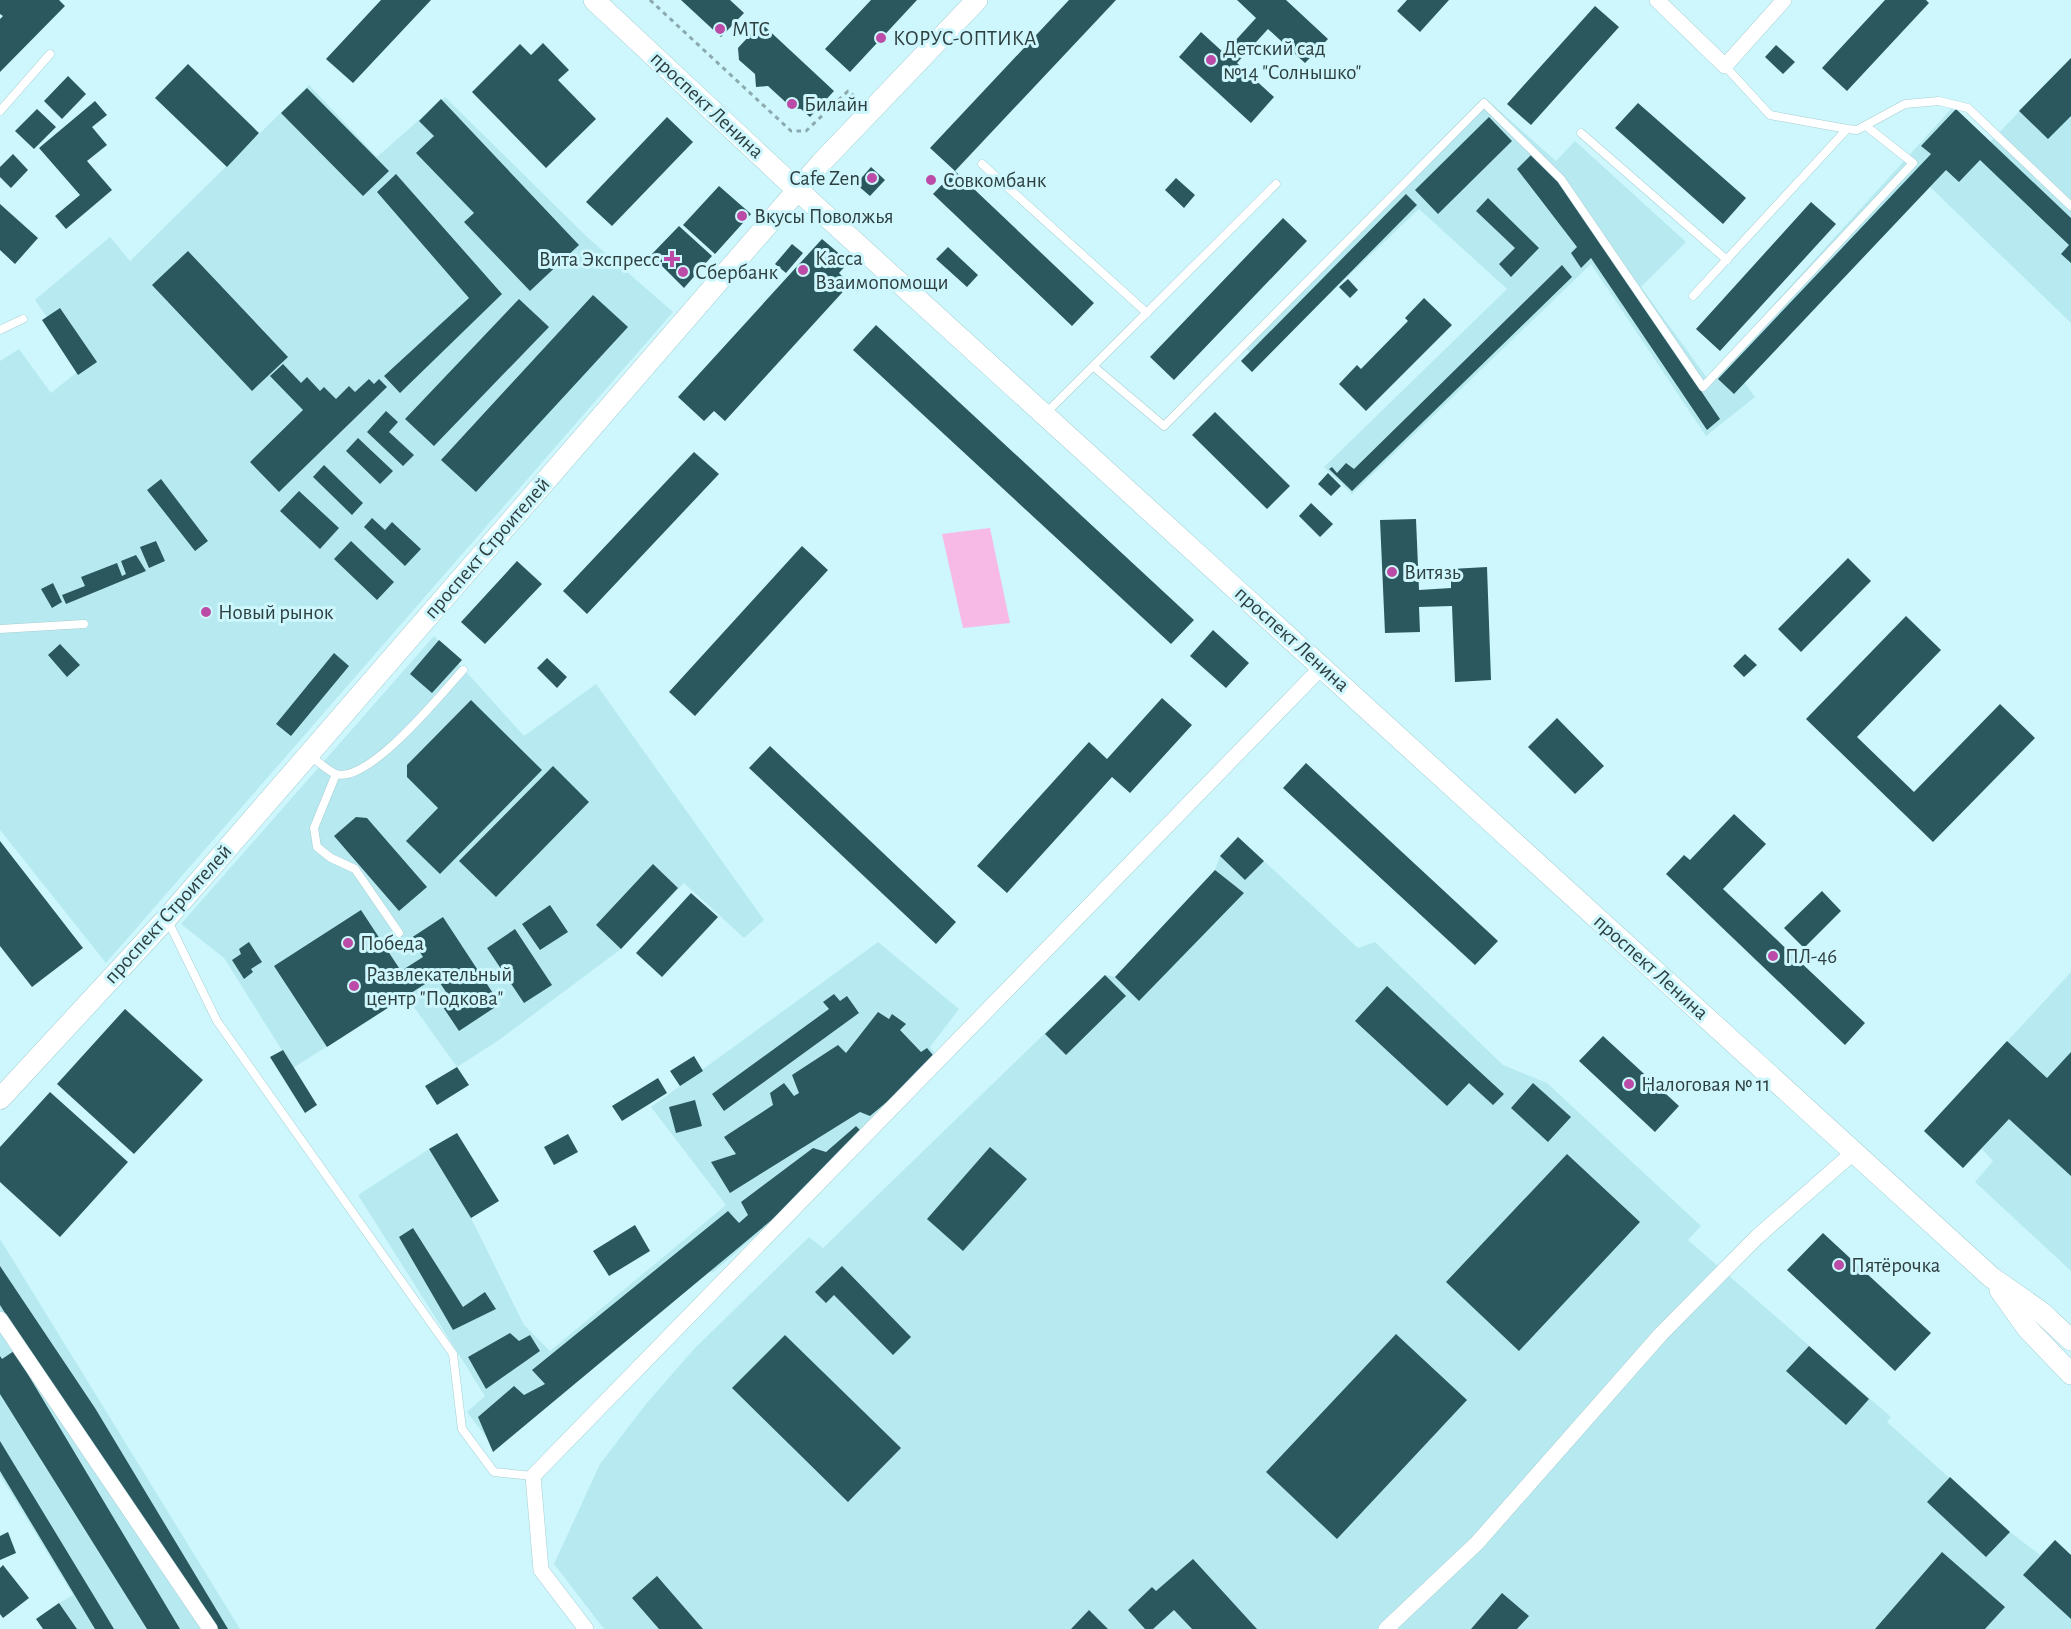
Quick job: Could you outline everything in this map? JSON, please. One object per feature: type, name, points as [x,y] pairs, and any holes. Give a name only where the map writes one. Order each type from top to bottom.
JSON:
[{"type":"street","name":"проспект Ленина","points":[[594,0],[1990,1277],[2041,1312],[2071,1340]]},
{"type":"street","name":"проспект Строителей","points":[[0,1099],[167,918],[798,189],[977,0]]},
{"type":"street","points":[[1657,0],[1725,66],[1784,0]]},
{"type":"street","points":[[585,1629],[541,1570],[534,1476],[1322,667]]},
{"type":"street","points":[[1386,1629],[1476,1543],[1661,1334],[1709,1285],[1757,1237],[1854,1152]]},
{"type":"street","name":"проспект Ленина","points":[[1990,1277],[2027,1328],[2071,1374]]},
{"type":"street","points":[[0,1319],[210,1629]]},
{"type":"lane","points":[[0,111],[50,54]]},
{"type":"lane","points":[[1725,66],[1770,115],[1847,129],[1857,130],[1905,104],[1939,101],[1968,108],[2071,206]]},
{"type":"lane","points":[[1093,366],[1164,426],[1484,103],[1561,179],[1703,387],[1913,162],[1866,126]]},
{"type":"lane","points":[[1694,296],[1847,129]]},
{"type":"lane","points":[[1581,133],[1727,260]]},
{"type":"lane","points":[[982,164],[1147,312]]},
{"type":"lane","points":[[1045,414],[1276,184]]},
{"type":"lane","points":[[0,330],[23,319]]},
{"type":"lane","points":[[0,629],[84,624]]},
{"type":"lane","points":[[309,754],[336,774],[353,775],[384,754],[463,670]]},
{"type":"lane","points":[[336,774],[314,828],[318,847],[331,858],[355,869],[399,933]]},
{"type":"lane","points":[[167,918],[217,1021],[453,1354],[462,1429],[494,1472],[534,1476]]},
{"type":"path","points":[[650,0],[791,131],[806,131],[848,91],[871,110]]},
{"type":"shaded area","points":[[2071,58],[2071,323],[1928,185],[1744,382],[1755,397],[1706,436],[1591,264],[1352,494],[1324,467],[1507,289],[1419,209],[1258,361],[1241,343],[1484,97],[1556,161],[1575,141],[1686,242],[1641,287],[1707,378],[1952,108],[1989,143]]},
{"type":"shaded area","name":"Новый рынок","points":[[309,85],[377,157],[445,97],[587,237],[673,312],[106,963],[0,830],[0,361],[19,349],[51,393],[82,368],[35,300],[110,237],[130,261]]},
{"type":"shaded area","points":[[990,528],[1010,623],[963,628],[942,534]]},
{"type":"shaded area","points":[[434,636],[524,736],[596,684],[764,920],[744,938],[684,883],[621,949],[499,1040],[457,1067],[406,996],[293,1068],[224,958],[181,924]]},
{"type":"shaded area","points":[[1238,837],[1358,948],[1375,942],[1503,1065],[1547,1083],[1701,1226],[1688,1240],[1891,1417],[1887,1422],[2010,1532],[2040,1555],[2055,1540],[2071,1555],[2071,1629],[604,1629],[554,1564],[600,1464],[646,1404],[694,1349],[809,1237],[823,1248],[1105,975],[1115,977],[1215,870],[1220,856]]},
{"type":"shaded area","points":[[878,942],[959,1009],[930,1047],[943,1064],[832,1171],[712,1273],[694,1262],[576,1378],[496,1450],[467,1412],[485,1396],[358,1195],[429,1149],[471,1218],[524,1325],[550,1351],[726,1205],[651,1107]]},
{"type":"shaded area","points":[[2071,972],[2071,1271],[1975,1182],[1993,1161],[1982,1149],[1963,1168],[1924,1132]]},
{"type":"shaded area","points":[[0,1239],[240,1629],[77,1629],[59,1603],[73,1595],[0,1475]]},
{"type":"building","points":[[0,0],[59,0],[65,6],[0,72],[0,19],[3,16],[0,14]]},
{"type":"building","points":[[381,0],[431,0],[353,83],[326,59]]},
{"type":"building","points":[[681,0],[730,0],[744,13],[721,37]]},
{"type":"building","points":[[871,0],[917,0],[850,72],[825,49]]},
{"type":"building","points":[[1069,0],[1116,0],[955,171],[930,148]]},
{"type":"building","name":"Детский сад №14 \"Солнышко\"","points":[[1237,0],[1286,0],[1328,39],[1305,63],[1268,29],[1237,63],[1274,97],[1251,123],[1179,57],[1201,32],[1224,53],[1256,18]]},
{"type":"building","points":[[1407,0],[1449,0],[1420,32],[1397,11]]},
{"type":"building","points":[[1885,0],[1926,0],[1929,3],[1847,91],[1822,68]]},
{"type":"building","points":[[1595,6],[1619,27],[1531,125],[1507,104]]},
{"type":"building","points":[[761,23],[834,91],[810,117],[801,109],[792,108],[768,86],[756,87],[755,74],[739,60],[738,48]]},
{"type":"building","points":[[543,43],[569,70],[558,80],[596,119],[546,168],[472,92],[520,44],[531,55]]},
{"type":"building","points":[[1776,45],[1795,62],[1783,74],[1765,57]]},
{"type":"building","points":[[2071,58],[2071,116],[2048,139],[2019,111]]},
{"type":"building","points":[[188,64],[259,133],[227,167],[155,98]]},
{"type":"building","points":[[68,76],[86,94],[62,119],[44,101]]},
{"type":"building","points":[[307,88],[389,171],[363,196],[281,113]]},
{"type":"building","points":[[441,99],[579,245],[530,291],[464,222],[474,213],[416,153],[434,136],[419,121]]},
{"type":"building","points":[[95,101],[107,115],[92,127],[107,145],[87,161],[112,190],[66,229],[55,216],[80,195],[39,148]]},
{"type":"building","points":[[1638,103],[1746,198],[1723,224],[1615,128]]},
{"type":"building","points":[[37,109],[56,127],[34,149],[15,131]]},
{"type":"building","points":[[1956,109],[2071,218],[2071,263],[2061,254],[2069,245],[1980,160],[1959,182],[1946,170],[1734,394],[1718,379],[1931,154],[1921,146]]},
{"type":"building","points":[[667,117],[693,142],[612,226],[586,202]]},
{"type":"building","points":[[1489,117],[1512,141],[1438,214],[1415,190]]},
{"type":"building","points":[[13,154],[28,170],[11,188],[0,177],[0,167]]},
{"type":"building","points":[[1531,155],[1560,182],[1720,419],[1707,430],[1591,258],[1581,268],[1571,253],[1577,247],[1517,169]]},
{"type":"building","points":[[871,167],[885,180],[870,196],[856,184]]},
{"type":"building","points":[[955,171],[1094,303],[1072,326],[933,194]]},
{"type":"building","points":[[396,174],[502,294],[400,393],[384,376],[469,298],[377,192]]},
{"type":"building","points":[[1176,178],[1195,195],[1184,208],[1165,190]]},
{"type":"building","points":[[719,186],[751,214],[715,254],[683,225]]},
{"type":"building","points":[[1406,194],[1417,205],[1252,372],[1241,361]]},
{"type":"building","points":[[1488,198],[1539,248],[1511,277],[1499,264],[1515,248],[1476,211]]},
{"type":"building","points":[[1811,202],[1836,224],[1720,351],[1696,329]]},
{"type":"building","points":[[0,204],[38,238],[15,264],[0,250]]},
{"type":"building","points":[[1283,218],[1307,241],[1174,380],[1150,357]]},
{"type":"building","name":"Сбербанк","points":[[679,226],[712,256],[684,288],[651,255]]},
{"type":"building","points":[[822,239],[849,262],[839,273],[850,284],[725,421],[714,411],[704,421],[678,397]]},
{"type":"building","points":[[792,244],[803,253],[786,273],[775,264]]},
{"type":"building","points":[[948,247],[978,275],[967,287],[936,259]]},
{"type":"building","points":[[188,251],[288,357],[252,391],[152,285]]},
{"type":"building","points":[[1562,265],[1572,277],[1352,491],[1329,469],[1332,467],[1337,473],[1346,463],[1354,469]]},
{"type":"building","points":[[1348,279],[1358,290],[1350,298],[1339,287]]},
{"type":"building","points":[[593,295],[628,327],[476,492],[441,460]]},
{"type":"building","points":[[1424,298],[1452,325],[1366,411],[1339,384],[1357,365],[1361,369],[1408,321],[1405,318]]},
{"type":"building","points":[[519,299],[549,327],[434,446],[405,419]]},
{"type":"building","points":[[60,308],[97,362],[78,375],[42,320]]},
{"type":"building","points":[[876,325],[1194,620],[1171,644],[853,350]]},
{"type":"building","points":[[283,364],[301,383],[307,377],[320,391],[324,387],[336,399],[349,386],[355,392],[369,379],[374,384],[379,379],[387,387],[279,492],[250,462],[303,410],[270,376]]},
{"type":"building","points":[[386,411],[398,422],[389,432],[414,455],[403,466],[367,432]]},
{"type":"building","points":[[1215,412],[1290,486],[1267,509],[1192,435]]},
{"type":"building","points":[[358,438],[393,471],[380,484],[346,451]]},
{"type":"building","points":[[694,452],[719,474],[587,614],[563,591]]},
{"type":"building","points":[[324,465],[363,503],[352,515],[313,477]]},
{"type":"building","points":[[1328,473],[1341,486],[1331,496],[1318,484]]},
{"type":"building","points":[[161,479],[208,541],[195,551],[147,490]]},
{"type":"building","points":[[299,491],[339,528],[320,549],[280,511]]},
{"type":"building","points":[[1311,503],[1333,524],[1320,537],[1299,516]]},
{"type":"building","points":[[372,518],[385,530],[392,522],[421,549],[405,566],[364,527]]},
{"type":"building","points":[[1416,519],[1419,590],[1451,588],[1451,569],[1487,567],[1491,680],[1455,682],[1452,606],[1419,607],[1420,632],[1385,633],[1380,520]]},
{"type":"building","points":[[156,541],[165,561],[149,568],[140,547]]},
{"type":"building","points":[[351,541],[394,582],[377,600],[334,559]]},
{"type":"building","points":[[802,546],[828,570],[695,716],[669,692]]},
{"type":"building","points":[[136,555],[146,571],[66,604],[62,595],[85,586],[81,577],[117,563],[122,576],[126,574],[121,561]]},
{"type":"building","points":[[1848,558],[1871,581],[1801,652],[1778,629]]},
{"type":"building","points":[[517,561],[542,584],[485,644],[461,622]]},
{"type":"building","points":[[53,583],[62,602],[52,608],[41,589]]},
{"type":"building","points":[[1906,616],[1941,650],[1857,737],[1914,792],[2000,704],[2035,738],[1933,842],[1806,719]]},
{"type":"building","points":[[1213,630],[1249,663],[1226,688],[1190,656]]},
{"type":"building","points":[[439,640],[462,660],[432,693],[410,674]]},
{"type":"building","points":[[60,644],[80,665],[67,677],[48,655]]},
{"type":"building","points":[[334,653],[349,666],[291,736],[276,724]]},
{"type":"building","points":[[1745,654],[1757,665],[1744,677],[1733,666]]},
{"type":"building","points":[[547,658],[567,677],[557,688],[537,668]]},
{"type":"building","points":[[1162,698],[1192,725],[1130,793],[1112,777],[1007,893],[977,866],[1089,742],[1107,759]]},
{"type":"building","points":[[471,700],[542,770],[440,874],[406,841],[438,808],[407,777],[407,765]]},
{"type":"building","points":[[1557,718],[1604,766],[1575,794],[1528,747]]},
{"type":"building","points":[[770,746],[956,922],[936,944],[749,768]]},
{"type":"building","points":[[1306,763],[1498,941],[1475,965],[1283,788]]},
{"type":"building","points":[[553,766],[589,802],[496,897],[459,861]]},
{"type":"building","name":"ПЛ-46","points":[[1734,814],[1766,844],[1723,889],[1865,1023],[1845,1045],[1666,874],[1684,855],[1690,860]]},
{"type":"building","points":[[356,817],[367,818],[427,887],[399,911],[334,836]]},
{"type":"building","points":[[1238,837],[1264,861],[1245,880],[1220,856]]},
{"type":"building","points":[[0,841],[83,948],[32,987],[0,946]]},
{"type":"building","points":[[653,864],[678,888],[621,949],[596,925]]},
{"type":"building","points":[[1215,870],[1244,893],[1139,1001],[1115,977]]},
{"type":"building","points":[[1822,891],[1841,911],[1804,948],[1784,928]]},
{"type":"building","points":[[691,893],[718,917],[662,977],[636,953]]},
{"type":"building","points":[[550,905],[568,932],[540,950],[522,924]]},
{"type":"building","name":"Развлекательный центр \"Подкова\"","points":[[361,910],[401,971],[423,957],[411,938],[443,917],[500,1004],[459,1031],[441,1004],[450,998],[436,977],[327,1047],[274,966]]},
{"type":"building","points":[[515,929],[552,985],[524,1003],[487,948]]},
{"type":"building","points":[[249,942],[262,962],[251,969],[253,972],[244,979],[232,960],[241,954],[239,949]]},
{"type":"building","points":[[1105,975],[1126,996],[1066,1055],[1045,1034]]},
{"type":"building","points":[[1387,986],[1504,1094],[1493,1105],[1469,1083],[1447,1106],[1355,1021]]},
{"type":"building","points":[[834,994],[840,1001],[847,996],[859,1013],[724,1111],[712,1094],[829,1009],[823,1002]]},
{"type":"building","points":[[125,1009],[203,1080],[134,1154],[57,1084]]},
{"type":"building","points":[[878,1012],[889,1019],[892,1014],[906,1024],[900,1030],[921,1052],[927,1048],[937,1060],[870,1116],[860,1112],[730,1193],[711,1162],[736,1154],[724,1137],[773,1105],[770,1093],[784,1083],[794,1096],[799,1093],[792,1075],[838,1045],[846,1053]]},
{"type":"building","name":"Налоговая № 11","points":[[1603,1036],[1679,1106],[1655,1132],[1579,1061]]},
{"type":"building","points":[[2007,1041],[2047,1078],[2071,1052],[2071,1176],[2009,1119],[1963,1168],[1924,1131]]},
{"type":"building","points":[[283,1050],[317,1105],[305,1113],[270,1057]]},
{"type":"building","points":[[694,1056],[703,1071],[680,1086],[670,1071]]},
{"type":"building","points":[[457,1067],[469,1085],[437,1105],[425,1086]]},
{"type":"building","points":[[658,1078],[667,1093],[622,1121],[612,1106]]},
{"type":"building","points":[[1533,1083],[1571,1117],[1548,1142],[1511,1108]]},
{"type":"building","points":[[50,1092],[128,1162],[60,1237],[0,1182],[0,1147]]},
{"type":"building","points":[[695,1100],[702,1126],[676,1133],[669,1107]]},
{"type":"building","points":[[856,1126],[869,1139],[493,1452],[478,1417],[514,1386],[524,1395],[545,1384],[532,1370],[728,1211],[739,1223],[748,1215],[741,1202],[813,1148],[826,1152]]},
{"type":"building","points":[[457,1133],[499,1201],[471,1218],[429,1149]]},
{"type":"building","points":[[568,1134],[578,1152],[554,1165],[544,1147]]},
{"type":"building","points":[[990,1147],[1027,1179],[963,1251],[927,1219]]},
{"type":"building","points":[[1567,1154],[1640,1222],[1519,1351],[1446,1282]]},
{"type":"building","points":[[635,1225],[650,1251],[609,1276],[593,1251]]},
{"type":"building","points":[[413,1228],[463,1307],[485,1292],[496,1309],[453,1330],[399,1237]]},
{"type":"building","points":[[1823,1233],[1931,1333],[1895,1371],[1787,1270]]},
{"type":"building","points":[[0,1266],[95,1408],[228,1629],[201,1629],[0,1305]]},
{"type":"building","points":[[842,1266],[911,1337],[893,1355],[834,1295],[826,1303],[815,1292]]},
{"type":"building","points":[[510,1333],[519,1341],[530,1335],[540,1351],[486,1389],[468,1357]]},
{"type":"building","points":[[1396,1334],[1467,1400],[1337,1539],[1266,1472]]},
{"type":"building","points":[[785,1335],[901,1448],[848,1502],[732,1388]]},
{"type":"building","points":[[1809,1346],[1869,1399],[1846,1425],[1786,1371]]},
{"type":"building","points":[[14,1351],[180,1629],[147,1629],[0,1394],[0,1356],[2,1359]]},
{"type":"building","points":[[0,1441],[114,1629],[95,1629],[0,1471]]},
{"type":"building","points":[[1950,1477],[2010,1532],[1986,1557],[1927,1502]]},
{"type":"building","points":[[8,1532],[16,1553],[0,1560],[0,1536]]},
{"type":"building","points":[[2055,1540],[2071,1555],[2071,1619],[2023,1575]]},
{"type":"building","points":[[1942,1552],[2005,1607],[1985,1629],[1875,1629]]},
{"type":"building","points":[[1193,1559],[1257,1629],[1192,1629],[1174,1610],[1153,1629],[1145,1629],[1128,1610],[1152,1587],[1156,1591]]},
{"type":"building","points":[[3,1565],[29,1598],[3,1618],[0,1614],[0,1568]]},
{"type":"building","points":[[657,1576],[703,1629],[659,1629],[632,1598]]},
{"type":"building","points":[[1502,1593],[1529,1616],[1517,1629],[1471,1629]]},
{"type":"building","points":[[59,1603],[77,1629],[43,1629],[36,1619]]},
{"type":"building","points":[[1089,1610],[1108,1629],[1071,1629]]},
{"type":"place","name":"МТС","points":[[720,29]]},
{"type":"place","name":"КОРУС-ОПТИКА","points":[[881,38]]},
{"type":"place","name":"Детский сад №14 \"Солнышко\"","points":[[1211,60]]},
{"type":"place","name":"Билайн","points":[[792,104]]},
{"type":"place","name":"Cafe Zen","points":[[872,178]]},
{"type":"place","name":"Совкомбанк","points":[[931,180]]},
{"type":"place","name":"Вкусы Поволжья","points":[[742,216]]},
{"type":"place","name":"Вита Экспресс","points":[[672,259]]},
{"type":"place","name":"Касса Взаимопомощи","points":[[803,270]]},
{"type":"place","name":"Сбербанк","points":[[683,272]]},
{"type":"place","name":"Витязь","points":[[1392,572]]},
{"type":"place","name":"Новый рынок","points":[[206,612]]},
{"type":"place","name":"Победа","points":[[348,943]]},
{"type":"place","name":"ПЛ-46","points":[[1773,956]]},
{"type":"place","name":"Развлекательный центр \"Подкова\"","points":[[354,986]]},
{"type":"place","name":"Налоговая № 11","points":[[1629,1084]]},
{"type":"place","name":"Пятёрочка","points":[[1839,1265]]}]
